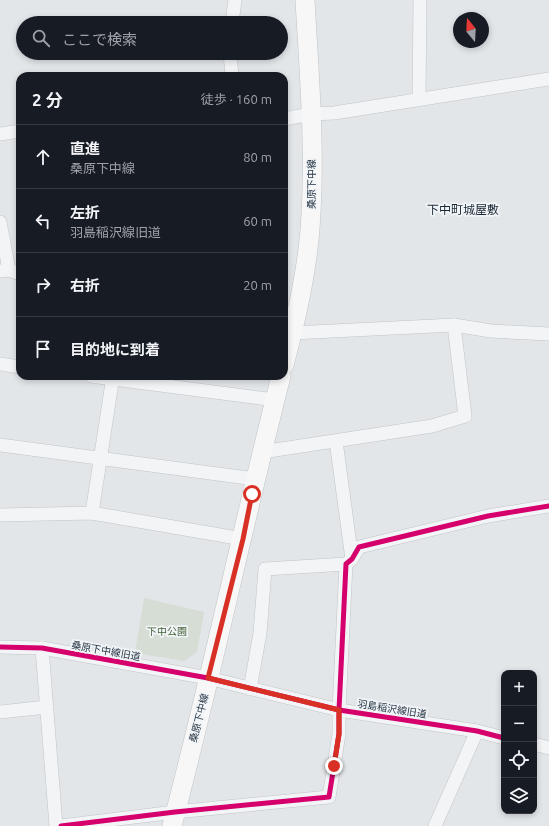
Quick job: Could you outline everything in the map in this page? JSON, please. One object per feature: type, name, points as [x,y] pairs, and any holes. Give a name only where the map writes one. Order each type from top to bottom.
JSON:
[{"type":"main road","name":"桑原下中線","points":[[288,332],[306,263],[311,213],[311,114],[305,0]]},
{"type":"main road","name":"桑原下中線","points":[[174,819],[243,539],[255,479],[280,380]]},
{"type":"street","points":[[233,16],[235,0]]},
{"type":"street","points":[[419,99],[420,0]]},
{"type":"street","points":[[231,60],[232,72]]},
{"type":"street","points":[[288,118],[549,79]]},
{"type":"street","points":[[0,134],[16,132]]},
{"type":"street","points":[[0,222],[10,272]]},
{"type":"street","points":[[262,452],[432,426],[465,416],[454,325]]},
{"type":"street","points":[[288,332],[454,325],[491,331],[549,334]]},
{"type":"street","points":[[0,364],[16,366]]},
{"type":"street","points":[[92,512],[113,380]]},
{"type":"street","points":[[134,380],[275,400]]},
{"type":"street","points":[[61,826],[174,819],[329,797],[339,734],[339,710],[349,561],[336,440]]},
{"type":"street","points":[[0,445],[255,479]]},
{"type":"street","points":[[250,688],[260,633],[265,569],[349,561],[359,547],[488,516],[549,506]]},
{"type":"street","points":[[0,515],[92,512],[243,539]]},
{"type":"street","name":"桑原下中線旧道","points":[[0,647],[42,648],[208,678]]},
{"type":"street","points":[[42,648],[56,826]]},
{"type":"street","name":"羽島稲沢線旧道","points":[[208,678],[339,710],[477,732],[501,737]]},
{"type":"street","points":[[0,712],[47,707]]},
{"type":"street","points":[[435,826],[477,732]]},
{"type":"street","points":[[537,745],[549,748]]},
{"type":"green space","name":"下中公園","points":[[144,598],[204,612],[197,652],[184,661],[135,653]]},
{"type":"cycle path","points":[[61,826],[175,812],[329,797],[339,734],[346,564],[352,559],[359,547],[488,516],[549,506]]},
{"type":"cycle path","points":[[0,647],[42,648],[208,678],[339,710],[477,731],[501,737]]},
{"type":"district","name":"下中町城屋敷","points":[[463,209]]},
{"type":"route","points":[[252,494],[243,539],[208,678],[339,710],[339,734],[334,766]]}]
